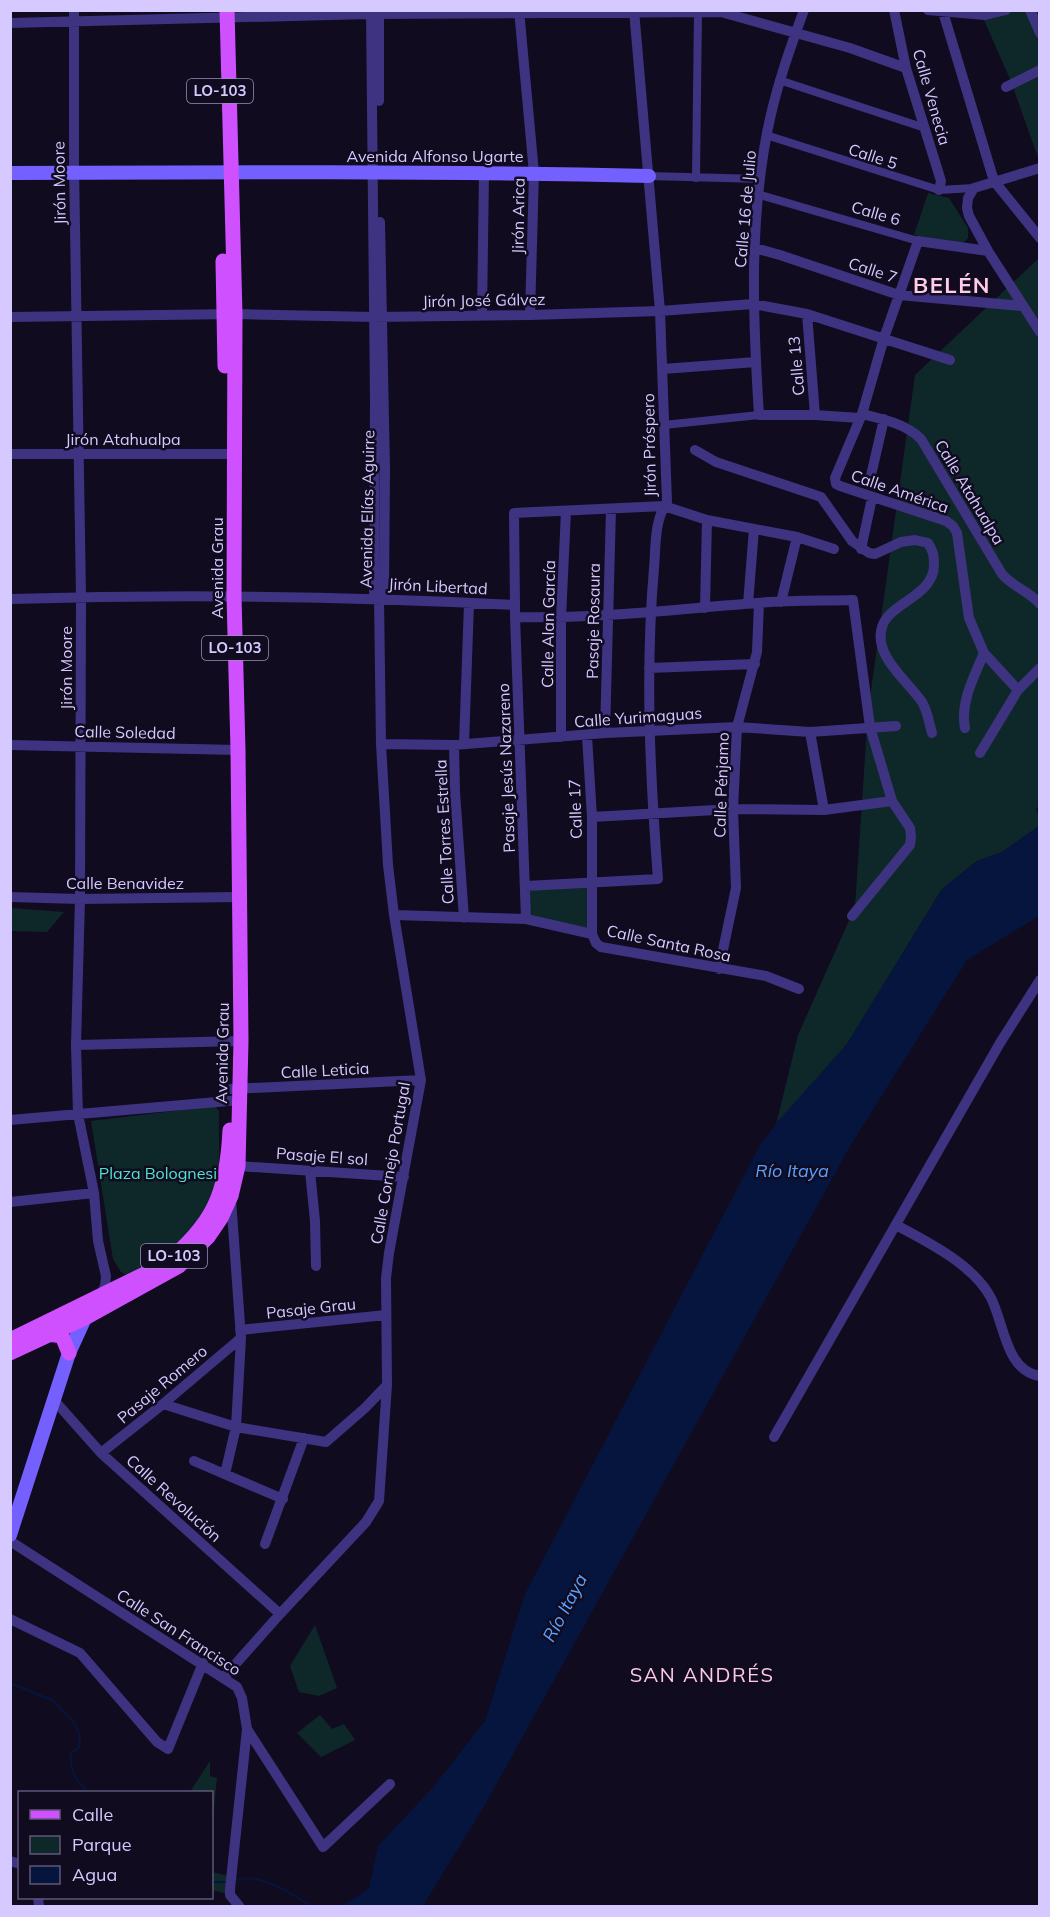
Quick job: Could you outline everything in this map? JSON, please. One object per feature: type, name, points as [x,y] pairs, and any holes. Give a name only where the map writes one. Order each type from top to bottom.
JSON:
[{"type":"main road","name":"Avenida Grau","points":[[85,1318],[179,1266],[208,1237],[221,1218],[231,1196],[238,1166],[235,1095],[235,897],[229,596],[231,453],[223,14]]},
{"type":"main road","name":"Avenida Alfonso Ugarte","points":[[10,173],[201,164],[226,171],[649,176]]},
{"type":"main road","name":"Avenida Alfonso Ugarte","points":[[10,165],[74,169]]},
{"type":"main road","name":"LO-103","points":[[10,1340],[163,1264],[183,1249],[214,1209],[224,1184],[235,1095]]},
{"type":"main road","name":"LO-103","points":[[10,1353],[85,1318]]},
{"type":"main road","points":[[10,1535],[69,1353],[85,1318]]},
{"type":"main road","points":[[49,1334],[62,1336],[69,1353]]},
{"type":"street","name":"Calle 16 de Julio","points":[[759,415],[753,304],[757,194],[766,135],[779,80],[804,10]]},
{"type":"street","name":"Calle Venecia","points":[[894,10],[906,68],[941,181],[939,190]]},
{"type":"street","points":[[928,10],[986,15],[995,15],[1006,10]]},
{"type":"street","points":[[1030,10],[1040,33]]},
{"type":"street","points":[[696,178],[698,11]]},
{"type":"street","points":[[10,23],[74,16],[375,12],[721,12],[850,48],[906,68]]},
{"type":"street","name":"Avenida Elías Aguirre","points":[[375,12],[375,173],[380,448],[374,592],[379,598]]},
{"type":"street","name":"Jirón Arica","points":[[519,12],[534,173],[530,315]]},
{"type":"street","name":"Jirón Próspero","points":[[592,882],[658,879],[649,731],[649,668],[659,517],[667,502],[660,311],[634,12]]},
{"type":"street","points":[[943,12],[994,181],[1040,238]]},
{"type":"street","name":"Jirón Moore","points":[[74,16],[74,169],[81,597],[80,899],[76,1046],[78,1114],[94,1193],[96,1229],[106,1276],[100,1297],[85,1318]]},
{"type":"street","points":[[1006,87],[1040,70]]},
{"type":"street","points":[[779,80],[925,128]]},
{"type":"street","name":"Calle 5","points":[[766,135],[939,190],[974,188]]},
{"type":"street","points":[[1040,168],[974,188],[968,198],[967,208],[988,251],[1040,332]]},
{"type":"street","points":[[482,314],[484,173]]},
{"type":"street","points":[[649,176],[760,179]]},
{"type":"street","name":"Calle 6","points":[[757,194],[918,241],[988,251]]},
{"type":"street","points":[[861,416],[884,338],[918,241]]},
{"type":"street","name":"Calle 7","points":[[755,249],[780,255],[899,295],[1022,306]]},
{"type":"street","name":"Jirón José Gálvez","points":[[10,317],[530,315],[660,311],[753,304],[807,314],[950,360]]},
{"type":"street","name":"Calle 13","points":[[807,314],[815,415]]},
{"type":"street","points":[[663,369],[756,362]]},
{"type":"street","name":"Calle Atahualpa","points":[[664,425],[759,415],[861,416],[884,419],[913,431],[921,439],[1002,574],[1010,583],[1038,600]]},
{"type":"street","name":"Calle América","points":[[861,416],[835,478],[836,484],[946,521],[953,526],[957,533],[969,618],[984,653],[1018,690]]},
{"type":"street","points":[[869,484],[884,419]]},
{"type":"street","points":[[694,450],[716,462],[821,497],[844,530],[861,549],[868,553],[875,554],[901,542],[915,540],[928,543],[934,552],[934,571],[928,584],[894,612],[882,626],[881,639],[886,658],[922,702],[932,733]]},
{"type":"street","name":"Jirón Atahualpa","points":[[10,454],[231,453]]},
{"type":"street","points":[[861,549],[872,498]]},
{"type":"street","points":[[566,511],[664,506],[707,520],[797,537],[834,549]]},
{"type":"street","name":"Pasaje Rosaura","points":[[605,733],[611,509]]},
{"type":"street","name":"Pasaje Jesús Nazareno","points":[[526,919],[518,741],[514,513],[566,511]]},
{"type":"street","name":"Calle Alan García","points":[[561,737],[561,618],[566,511]]},
{"type":"street","points":[[705,608],[707,520]]},
{"type":"street","name":"Calle Pénjamo","points":[[720,969],[736,888],[733,809],[737,727],[757,652],[753,603],[754,529]]},
{"type":"street","points":[[781,602],[797,537]]},
{"type":"street","name":"Jirón Libertad","points":[[10,599],[229,596],[379,598],[470,603],[561,618],[753,603],[853,600],[870,727]]},
{"type":"street","name":"Calle Cornejo Portugal","points":[[224,1677],[349,1542],[374,1512],[378,1501],[387,1385],[386,1278],[388,1253],[421,1080],[388,865],[381,744],[379,598]]},
{"type":"street","name":"Calle Torres Estrella","points":[[464,918],[455,792],[470,603]]},
{"type":"street","points":[[964,728],[962,716],[967,695],[984,653]]},
{"type":"street","points":[[649,668],[755,664]]},
{"type":"street","points":[[981,753],[1018,690],[1040,668]]},
{"type":"street","name":"Calle Yurimaguas","points":[[381,744],[459,744],[605,733],[737,727],[810,732],[896,726]]},
{"type":"street","points":[[852,916],[910,845],[912,837],[910,828],[892,801],[870,727]]},
{"type":"street","points":[[810,732],[824,810]]},
{"type":"street","name":"Calle 17","points":[[587,736],[592,817],[592,934]]},
{"type":"street","name":"Calle Soledad","points":[[10,745],[233,750]]},
{"type":"street","points":[[592,817],[733,809],[824,810],[892,801]]},
{"type":"street","points":[[526,886],[592,882]]},
{"type":"street","name":"Calle Benavidez","points":[[10,897],[80,899],[235,897]]},
{"type":"street","name":"Calle Santa Rosa","points":[[394,915],[526,919],[592,934],[596,943],[602,947],[766,976],[799,989]]},
{"type":"street","points":[[774,1437],[1000,1043],[1040,980]]},
{"type":"street","points":[[76,1046],[236,1041]]},
{"type":"street","name":"Calle Leticia","points":[[10,1120],[235,1095],[421,1080]]},
{"type":"street","name":"Pasaje El sol","points":[[238,1166],[404,1177]]},
{"type":"street","points":[[310,1170],[315,1221],[316,1266]]},
{"type":"street","points":[[10,1202],[94,1193]]},
{"type":"street","name":"Avenida Grau","points":[[225,1474],[236,1427],[240,1334],[231,1196]]},
{"type":"street","points":[[896,1225],[929,1243],[978,1278],[999,1315],[1010,1351],[1028,1375],[1040,1376]]},
{"type":"street","name":"Pasaje Grau","points":[[240,1334],[386,1315]]},
{"type":"street","name":"Pasaje Romero","points":[[101,1453],[163,1404],[240,1334]]},
{"type":"street","points":[[163,1404],[236,1427],[326,1442],[387,1385]]},
{"type":"street","name":"Calle Revolución","points":[[54,1400],[101,1453],[280,1614]]},
{"type":"street","points":[[265,1544],[304,1438]]},
{"type":"street","points":[[194,1461],[283,1499]]},
{"type":"street","name":"Calle San Francisco","points":[[10,1541],[237,1687],[242,1698],[247,1729],[323,1847],[390,1784]]},
{"type":"street","points":[[10,1619],[80,1653],[157,1742],[168,1749],[202,1663]]},
{"type":"street","points":[[239,1906],[230,1894],[230,1889],[247,1729]]},
{"type":"green space","points":[[980,11],[1039,11],[1039,160],[1010,79]]},
{"type":"green space","points":[[928,193],[949,198],[968,228],[968,238],[963,243],[914,235]]},
{"type":"green space","points":[[1039,258],[1040,804],[1036,809],[1039,826],[1002,852],[977,861],[942,889],[847,1044],[776,1125],[798,1035],[855,907],[868,712],[915,375]]},
{"type":"green space","points":[[589,887],[589,928],[530,916],[530,889]]},
{"type":"green space","points":[[11,908],[64,912],[47,932],[11,931]]},
{"type":"green space","name":"Plaza Bolognesi","points":[[215,1106],[219,1111],[218,1169],[213,1192],[206,1207],[196,1222],[171,1248],[130,1277],[121,1272],[113,1259],[91,1121]]},
{"type":"green space","points":[[315,1625],[337,1688],[319,1696],[299,1692],[290,1666]]},
{"type":"green space","points":[[320,1715],[332,1729],[344,1724],[355,1740],[321,1757],[297,1733]]},
{"type":"green space","points":[[210,1761],[210,1776],[217,1778],[214,1810],[213,1791],[191,1791]]},
{"type":"green space","points":[[213,1872],[229,1876],[228,1894],[213,1890]]},
{"type":"water","name":"Río Itaya","points":[[1039,826],[1039,916],[967,960],[852,1143],[486,1803],[423,1906],[343,1906],[369,1888],[378,1846],[434,1786],[485,1721],[525,1594],[760,1145],[779,1120],[847,1044],[942,889],[977,861],[1002,852]]},
{"type":"waterway","points":[[10,1683],[54,1701],[74,1723],[80,1736],[79,1748],[71,1753],[71,1765],[80,1784],[87,1791]]},
{"type":"waterway","points":[[235,1880],[265,1881],[311,1906]]},
{"type":"waterway","points":[[213,1882],[226,1882]]},
{"type":"district","name":"BELÉN","points":[[952,285]]},
{"type":"district","name":"SAN ANDRÉS","points":[[702,1675]]}]
